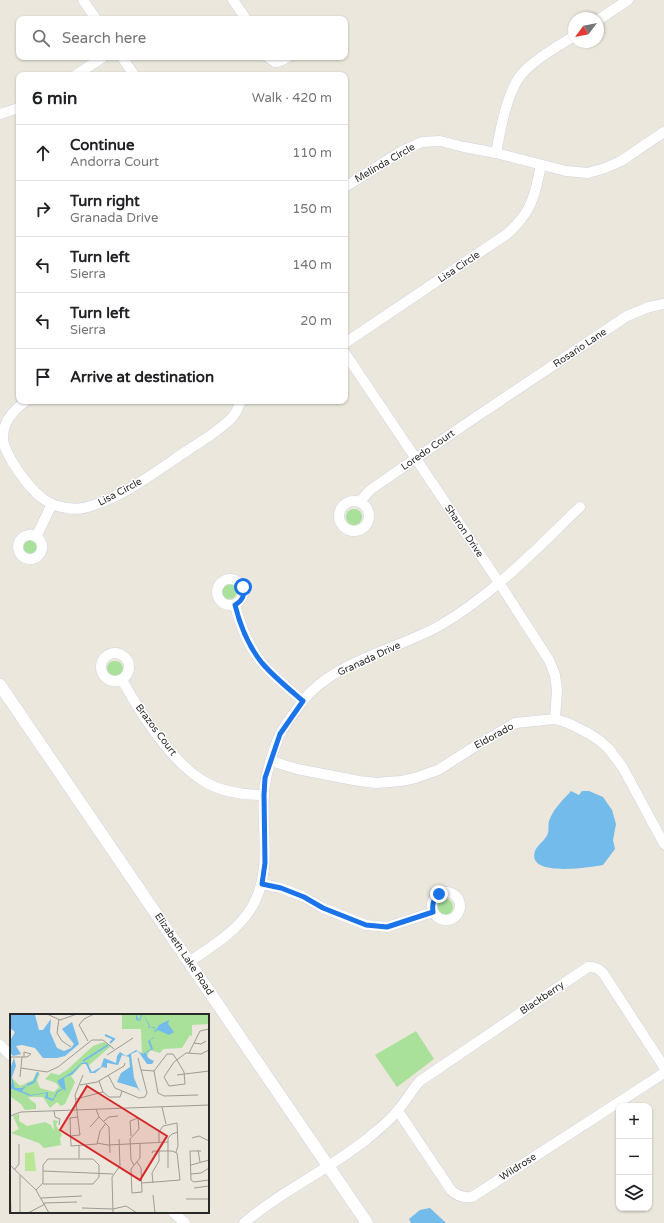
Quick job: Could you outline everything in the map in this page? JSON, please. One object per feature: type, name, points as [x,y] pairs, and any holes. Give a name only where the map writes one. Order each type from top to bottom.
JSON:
[{"type":"street","points":[[83,0],[94,16]]},
{"type":"street","points":[[233,0],[244,16]]},
{"type":"street","points":[[604,16],[628,0]]},
{"type":"street","points":[[496,153],[510,96],[519,78],[529,67],[568,40]]},
{"type":"street","points":[[80,72],[98,60]]},
{"type":"street","points":[[124,60],[132,72]]},
{"type":"street","points":[[272,60],[275,62],[283,60]]},
{"type":"street","points":[[0,114],[16,109]]},
{"type":"street","points":[[541,165],[566,171],[588,173],[621,161],[664,132]]},
{"type":"street","name":"Melinda Circle","points":[[348,185],[402,151],[422,142],[440,141],[496,153],[541,165]]},
{"type":"street","name":"Lisa Circle","points":[[348,341],[507,234],[522,219],[530,206],[535,192],[541,165]]},
{"type":"street","name":"Rosario Lane","points":[[500,401],[627,316],[649,307],[664,304]]},
{"type":"street","name":"Sharon Drive","points":[[348,357],[500,584],[549,660],[555,675],[557,690],[555,719]]},
{"type":"street","name":"Loredo Court","points":[[360,502],[370,490],[500,401]]},
{"type":"street","name":"Lisa Circle","points":[[22,404],[14,409],[7,422],[3,437],[4,445],[9,457],[25,480],[42,498],[52,504],[68,508],[94,506],[117,496],[203,440],[226,423],[234,415],[240,404]]},
{"type":"street","points":[[0,463],[9,457]]},
{"type":"street","points":[[36,537],[52,504]]},
{"type":"street","name":"Granada Drive","points":[[189,962],[227,936],[252,907],[262,884],[265,852],[265,778],[280,734],[303,701],[319,685],[347,667],[439,626],[468,607],[500,584],[580,508]]},
{"type":"street","points":[[235,605],[249,643],[262,663],[303,701]]},
{"type":"street","name":"Brazos Court","points":[[122,680],[155,732],[171,752],[191,772],[207,783],[231,793],[264,795]]},
{"type":"street","name":"Elizabeth Lake Road","points":[[0,685],[367,1223]]},
{"type":"street","name":"Eldorado","points":[[271,761],[297,769],[359,781],[376,783],[401,781],[438,770],[515,723],[555,719],[568,723],[588,733],[609,749],[623,768],[664,844]]},
{"type":"street","points":[[262,884],[281,888],[304,897],[323,908],[366,925],[387,927],[433,912]]},
{"type":"street","name":"Blackberry","points":[[398,1111],[420,1081],[588,968],[593,967],[603,973],[664,1067]]},
{"type":"street","points":[[0,1045],[10,1055]]},
{"type":"street","name":"Wildrose","points":[[398,1111],[459,1201],[472,1197],[664,1073]]},
{"type":"street","points":[[244,1223],[266,1206],[367,1139],[398,1111]]},
{"type":"street","points":[[174,1213],[185,1223]]},
{"type":"green space","points":[[354,509],[361,514],[362,517],[357,524],[354,525],[347,520],[346,517],[351,510]]},
{"type":"green space","points":[[31,540],[38,545],[39,548],[34,555],[31,556],[24,551],[23,548],[28,541]]},
{"type":"green space","points":[[229,583],[236,588],[237,591],[232,598],[229,599],[222,594],[221,591],[226,584]]},
{"type":"green space","points":[[115,661],[122,666],[123,669],[118,676],[115,677],[108,672],[107,669],[112,662]]},
{"type":"green space","points":[[445,899],[452,904],[453,907],[448,914],[445,915],[438,910],[437,907],[442,900]]},
{"type":"green space","points":[[416,1031],[434,1059],[397,1087],[375,1055]]},
{"type":"water","points":[[571,791],[579,795],[582,791],[589,791],[603,797],[612,810],[616,824],[613,840],[615,849],[603,865],[574,869],[549,868],[540,865],[535,859],[535,851],[546,838],[549,822],[553,813]]},
{"type":"water","points":[[430,1208],[446,1223],[411,1223],[409,1219],[420,1210]]},
{"type":"route","points":[[243,587],[243,598],[235,605],[249,643],[262,663],[274,676],[303,701],[280,734],[265,778],[265,863],[262,884],[281,888],[304,897],[323,908],[366,925],[387,927],[433,912],[432,905],[434,899],[439,894]]}]
